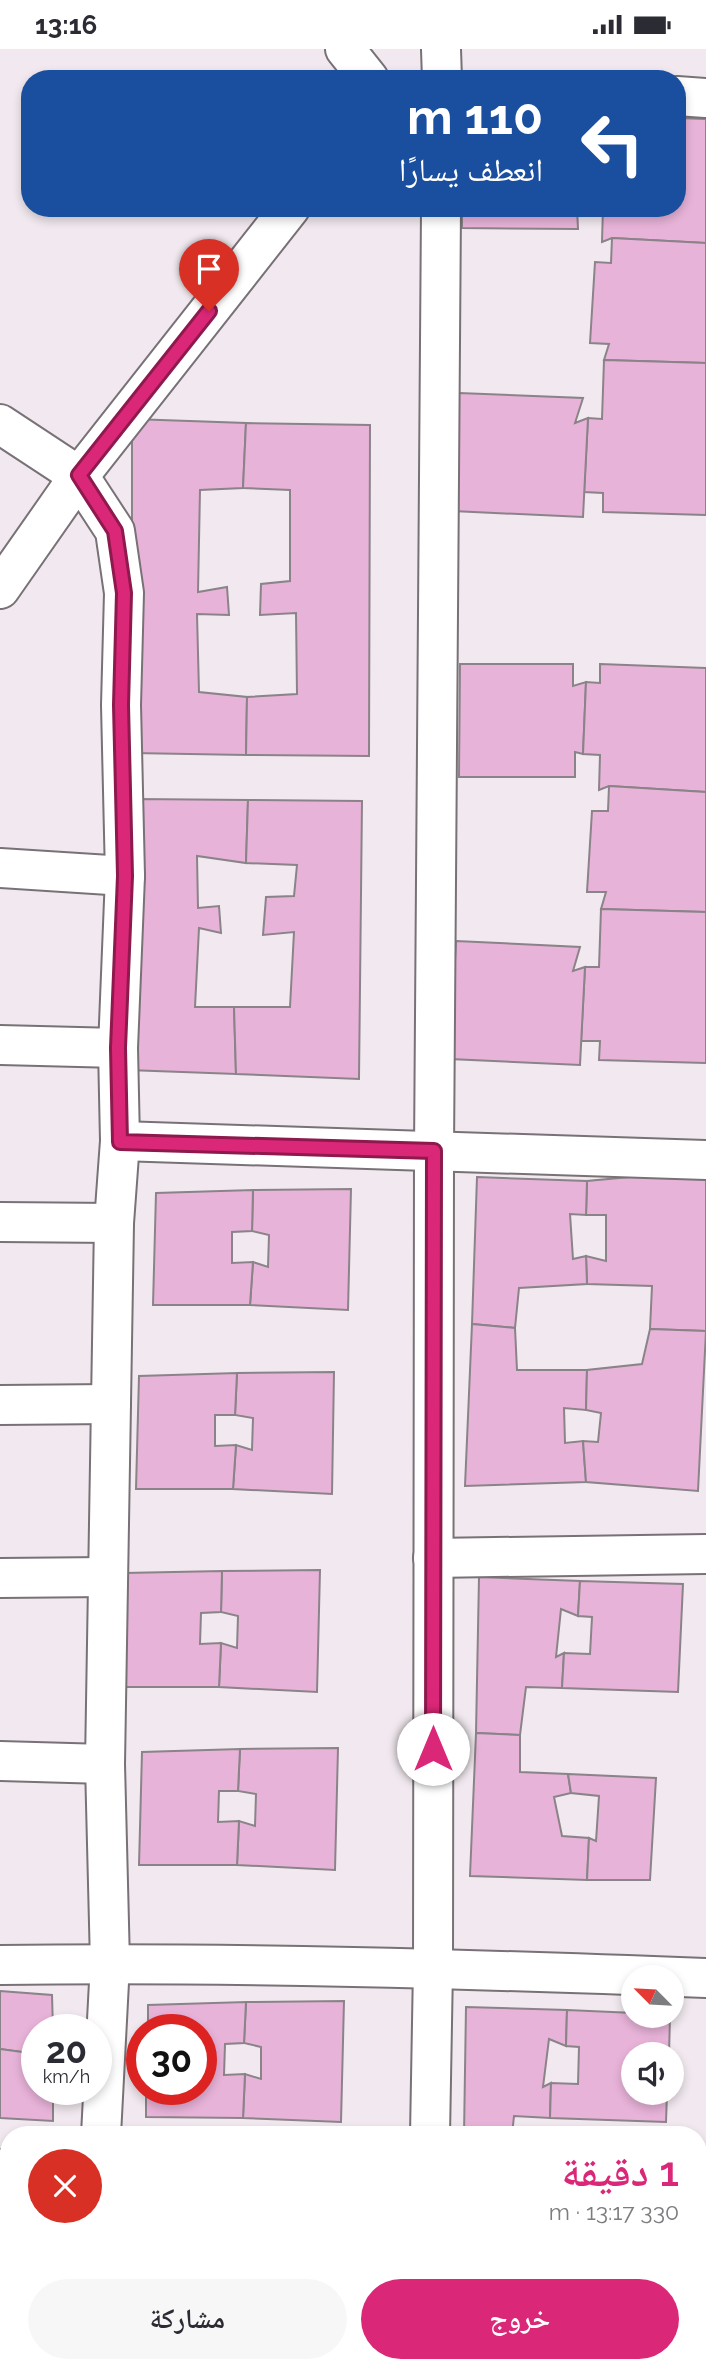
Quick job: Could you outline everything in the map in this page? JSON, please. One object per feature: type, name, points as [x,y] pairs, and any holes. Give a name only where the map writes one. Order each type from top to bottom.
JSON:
[{"type":"street","points":[[345,49],[362,70]]},
{"type":"street","points":[[441,49],[442,70]]},
{"type":"street","points":[[686,97],[706,98]]},
{"type":"street","points":[[0,589],[79,475],[283,217]]},
{"type":"street","points":[[430,2126],[441,217]]},
{"type":"street","points":[[0,424],[79,475],[115,531],[124,593],[121,705],[125,876],[118,1048],[120,1142],[114,1223],[105,1764],[110,1963],[101,2126]]},
{"type":"street","points":[[0,868],[125,876]]},
{"type":"street","points":[[0,1045],[118,1048]]},
{"type":"street","points":[[120,1142],[706,1160]]},
{"type":"street","points":[[0,1221],[114,1223]]},
{"type":"street","points":[[0,1405],[111,1404]]},
{"type":"street","points":[[433,1558],[706,1555]]},
{"type":"street","points":[[0,1578],[107,1577]]},
{"type":"street","points":[[0,1761],[105,1764]]},
{"type":"street","points":[[0,1965],[110,1963],[433,1968],[706,1978]]},
{"type":"building","points":[[686,118],[706,119],[706,243],[612,238],[602,242],[603,217],[686,217]]},
{"type":"building","points":[[462,217],[577,217],[578,229],[462,228]]},
{"type":"building","points":[[612,238],[706,243],[706,363],[604,360],[609,344],[590,343],[595,262],[611,263]]},
{"type":"building","points":[[604,360],[706,363],[706,515],[603,512],[603,493],[584,492],[588,418],[602,419]]},
{"type":"building","points":[[459,393],[583,398],[575,423],[588,418],[583,517],[453,511]]},
{"type":"building","points":[[132,419],[246,423],[243,488],[200,490],[198,592],[227,587],[229,615],[197,614],[199,692],[247,697],[246,755],[132,753]]},
{"type":"building","points":[[246,423],[370,425],[369,756],[246,755],[247,697],[297,694],[296,613],[260,615],[261,584],[290,581],[290,490],[243,488]]},
{"type":"building","points":[[460,664],[573,664],[573,686],[586,682],[583,754],[575,752],[575,777],[459,777]]},
{"type":"building","points":[[600,664],[706,668],[706,792],[609,786],[599,790],[600,755],[583,754],[586,682],[600,683]]},
{"type":"building","points":[[609,786],[706,792],[706,912],[601,909],[606,892],[587,892],[592,811],[608,811]]},
{"type":"building","points":[[136,799],[248,800],[246,863],[197,856],[198,908],[219,906],[221,933],[199,928],[195,1007],[234,1007],[236,1074],[128,1070]]},
{"type":"building","points":[[248,800],[362,801],[359,1079],[236,1074],[234,1007],[290,1007],[294,932],[263,935],[266,897],[294,896],[297,865],[246,863]]},
{"type":"building","points":[[601,909],[706,912],[706,1063],[599,1060],[600,1041],[581,1041],[585,967],[599,967]]},
{"type":"building","points":[[456,941],[580,947],[573,971],[585,967],[580,1065],[450,1059]]},
{"type":"building","points":[[706,1170],[706,1331],[650,1329],[652,1286],[587,1284],[586,1256],[606,1261],[606,1215],[586,1215],[587,1181]]},
{"type":"building","points":[[477,1177],[587,1181],[586,1215],[570,1214],[573,1259],[586,1256],[587,1284],[519,1288],[515,1328],[472,1324]]},
{"type":"building","points":[[351,1189],[348,1310],[250,1305],[253,1262],[268,1267],[269,1235],[252,1231],[253,1190]]},
{"type":"building","points":[[253,1190],[252,1231],[232,1232],[232,1263],[253,1262],[250,1305],[153,1305],[156,1193]]},
{"type":"building","points":[[472,1324],[515,1328],[517,1370],[587,1370],[586,1410],[564,1408],[565,1443],[583,1441],[586,1482],[465,1486]]},
{"type":"building","points":[[650,1329],[706,1331],[698,1491],[586,1482],[583,1441],[598,1442],[601,1413],[586,1410],[587,1370],[642,1364]]},
{"type":"building","points":[[334,1372],[332,1494],[233,1489],[236,1445],[252,1450],[253,1418],[235,1415],[237,1373]]},
{"type":"building","points":[[237,1373],[235,1415],[215,1415],[215,1446],[236,1445],[233,1489],[136,1489],[139,1376]]},
{"type":"building","points":[[320,1570],[317,1692],[219,1687],[221,1643],[237,1648],[238,1616],[221,1612],[222,1571]]},
{"type":"building","points":[[222,1571],[221,1612],[201,1613],[200,1644],[221,1643],[219,1687],[122,1687],[124,1573]]},
{"type":"building","points":[[479,1577],[580,1581],[578,1616],[561,1609],[556,1657],[564,1653],[562,1688],[526,1687],[520,1735],[476,1733]]},
{"type":"building","points":[[580,1581],[683,1584],[678,1692],[562,1688],[564,1653],[590,1654],[592,1617],[578,1616]]},
{"type":"building","points":[[476,1733],[520,1735],[520,1772],[568,1774],[571,1793],[554,1797],[562,1836],[589,1838],[587,1880],[470,1876]]},
{"type":"building","points":[[338,1748],[335,1870],[237,1865],[239,1821],[255,1826],[256,1794],[238,1791],[240,1749]]},
{"type":"building","points":[[240,1749],[238,1791],[219,1791],[218,1822],[239,1821],[237,1865],[139,1865],[142,1752]]},
{"type":"building","points":[[568,1774],[656,1778],[650,1880],[587,1880],[589,1838],[596,1841],[599,1796],[571,1793]]},
{"type":"building","points":[[0,1991],[52,1995],[53,2014],[21,2014],[21,2052],[0,2049]]},
{"type":"building","points":[[344,2001],[341,2122],[243,2118],[245,2074],[261,2079],[261,2047],[244,2043],[246,2002]]},
{"type":"building","points":[[246,2002],[244,2043],[225,2044],[224,2075],[245,2074],[243,2118],[146,2117],[146,2105],[217,2105],[217,2014],[148,2014],[148,2005]]},
{"type":"building","points":[[466,2007],[567,2010],[566,2046],[549,2039],[543,2087],[551,2083],[550,2118],[514,2116],[513,2126],[464,2126]]},
{"type":"building","points":[[567,2010],[621,2012],[621,2028],[670,2028],[669,2042],[621,2042],[621,2105],[667,2105],[666,2122],[550,2118],[551,2083],[578,2084],[579,2047],[566,2046]]},
{"type":"building","points":[[0,2049],[21,2052],[21,2105],[53,2105],[53,2121],[0,2118]]},
{"type":"route","points":[[209,311],[79,475],[115,531],[124,593],[121,705],[125,876],[118,1048],[120,1142],[434,1151],[433,1749]]}]
